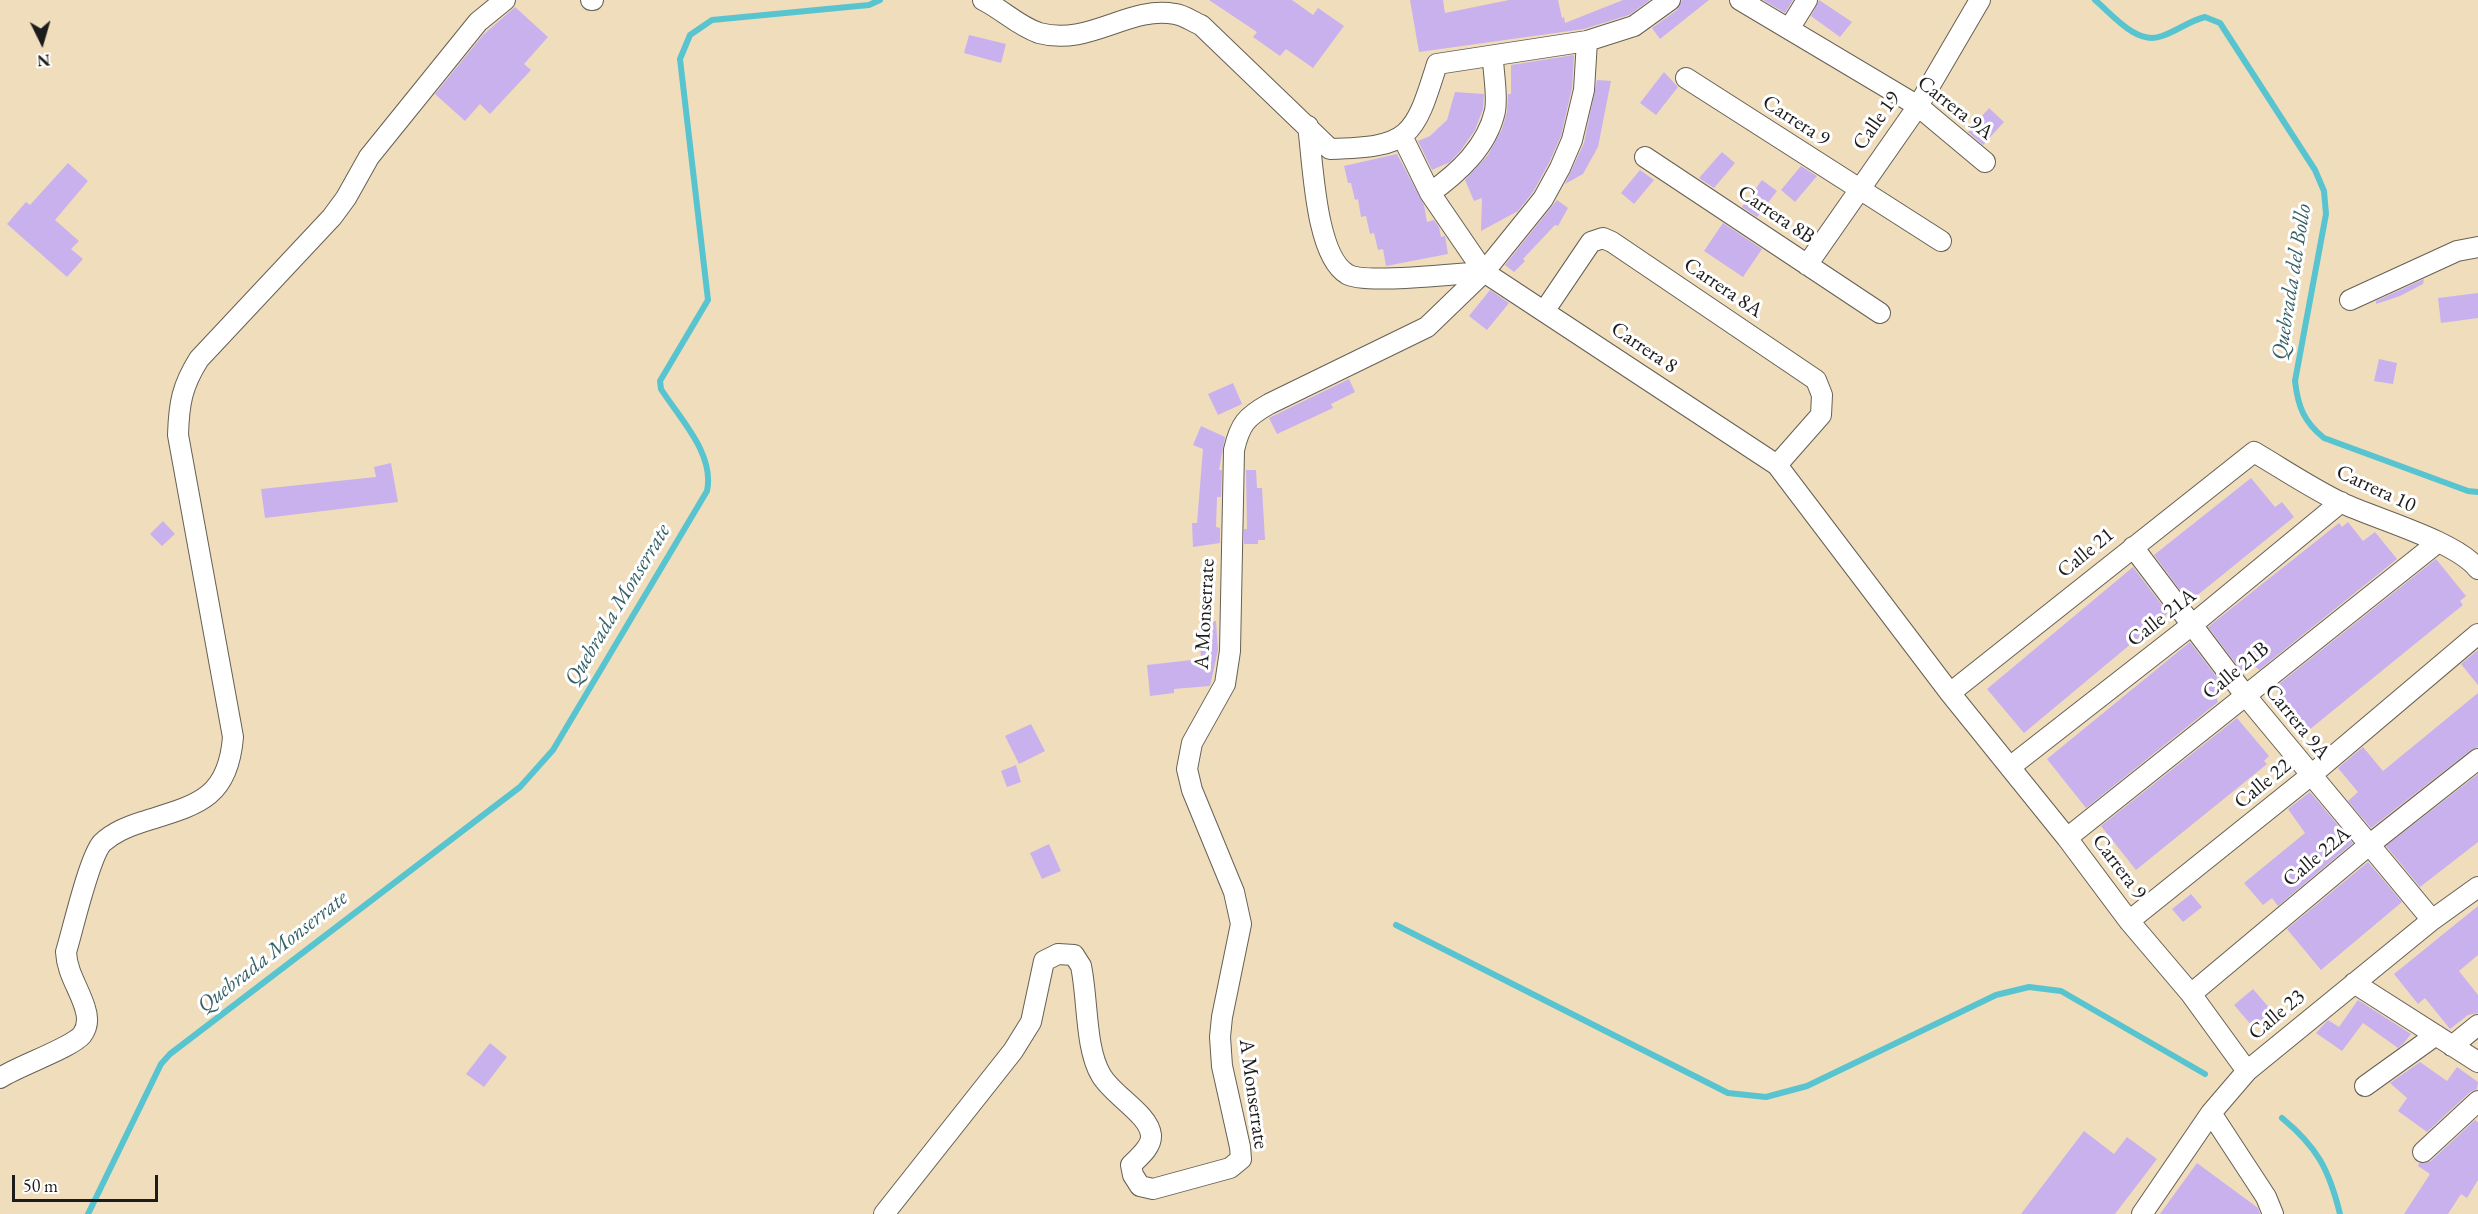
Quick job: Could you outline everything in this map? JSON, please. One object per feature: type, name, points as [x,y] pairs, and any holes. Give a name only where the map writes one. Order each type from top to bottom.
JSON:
[{"type":"street","points":[[0,1078],[71,1042],[82,1035],[88,1022],[85,1008],[66,964],[66,952],[100,845],[115,832],[185,809],[207,797],[222,783],[231,762],[233,737],[178,435],[178,410],[184,383],[199,358],[332,217],[346,198],[369,157],[478,22],[505,0]]},
{"type":"street","points":[[983,0],[1017,23],[1040,33],[1066,36],[1093,33],[1147,13],[1176,14],[1200,25],[1330,149],[1365,148],[1403,138],[1422,111],[1437,64],[1587,41],[1634,26],[1670,0]]},
{"type":"street","name":"Carrera 9A","points":[[1740,0],[1918,106],[1985,162]]},
{"type":"street","points":[[1789,29],[1807,0]]},
{"type":"street","name":"Calle 19","points":[[1807,265],[1918,106],[1980,0]]},
{"type":"street","points":[[1308,126],[1324,239],[1332,259],[1347,275],[1368,279],[1484,272],[1543,199],[1560,168],[1572,140],[1584,90],[1587,41]]},
{"type":"street","points":[[1430,193],[1456,174],[1481,144],[1495,111],[1493,56]]},
{"type":"street","name":"Carrera 9","points":[[1686,78],[1941,241]]},
{"type":"street","points":[[1403,138],[1430,193],[1484,272]]},
{"type":"street","name":"Carrera 8B","points":[[1645,157],[1880,313]]},
{"type":"street","name":"Carrera 8A","points":[[1545,310],[1591,242],[1603,238],[1612,242],[1816,380],[1822,395],[1821,415],[1777,465]]},
{"type":"street","points":[[2350,300],[2457,251],[2478,247]]},
{"type":"street","name":"Carrera 8","points":[[1484,272],[1545,310],[1777,465],[1950,693]]},
{"type":"street","name":"A Monserrate","points":[[884,1214],[1013,1051],[1031,1022],[1044,961],[1058,954],[1074,955],[1081,966],[1094,1059],[1101,1075],[1112,1090],[1144,1120],[1151,1135],[1147,1148],[1131,1165],[1133,1175],[1140,1186],[1153,1189],[1230,1168],[1240,1159],[1240,1147],[1222,1066],[1220,1037],[1241,924],[1234,892],[1192,790],[1187,769],[1191,743],[1225,684],[1230,651],[1234,450],[1238,432],[1249,416],[1269,404],[1427,327],[1484,272]]},
{"type":"street","name":"Carrera 10","points":[[2253,452],[2341,502],[2437,543],[2472,562],[2478,569]]},
{"type":"street","name":"Calle 21","points":[[1950,693],[2253,452]]},
{"type":"street","name":"Calle 21A","points":[[2010,767],[2193,624],[2341,502]]},
{"type":"street","name":"Calle 21B","points":[[2067,838],[2437,543]]},
{"type":"street","name":"Carrera 9A","points":[[2133,547],[2310,776],[2432,921]]},
{"type":"street","name":"Calle 22","points":[[2129,921],[2310,776],[2478,634]]},
{"type":"street","name":"Carrera 9","points":[[1950,693],[2067,838],[2129,921],[2191,994],[2247,1071]]},
{"type":"street","name":"Calle 22A","points":[[2191,994],[2369,845],[2478,759]]},
{"type":"street","name":"Calle 23","points":[[2142,1214],[2211,1113],[2247,1071],[2432,921],[2478,888]]},
{"type":"street","points":[[2354,983],[2478,1062]]},
{"type":"street","points":[[2452,1046],[2478,1025]]},
{"type":"street","points":[[2365,1086],[2436,1035]]},
{"type":"street","points":[[2423,1152],[2478,1101]]},
{"type":"street","points":[[2211,1113],[2266,1197],[2273,1214]]},
{"type":"building","points":[[1209,0],[1292,0],[1313,15],[1318,8],[1344,26],[1313,68],[1286,49],[1280,56],[1253,37],[1257,32]]},
{"type":"building","points":[[1410,0],[1443,0],[1445,13],[1509,0],[1558,0],[1565,23],[1623,0],[1650,0],[1629,15],[1584,29],[1419,52]]},
{"type":"building","points":[[1682,0],[1709,0],[1660,39],[1652,28],[1677,10]]},
{"type":"building","points":[[1763,0],[1793,0],[1785,13]]},
{"type":"building","points":[[1819,0],[1852,22],[1840,37],[1811,16]]},
{"type":"building","points":[[515,7],[548,37],[524,64],[531,70],[490,114],[480,104],[465,121],[435,94],[483,35]]},
{"type":"building","points":[[969,35],[1006,44],[1001,63],[964,53]]},
{"type":"building","points":[[1574,55],[1572,88],[1561,136],[1549,163],[1533,192],[1518,211],[1481,231],[1482,198],[1474,201],[1465,180],[1488,155],[1502,129],[1507,112],[1508,94],[1511,94],[1511,65]]},
{"type":"building","points":[[1664,72],[1678,87],[1656,115],[1640,103]]},
{"type":"building","points":[[1597,80],[1611,81],[1598,147],[1583,174],[1565,184],[1584,143]]},
{"type":"building","points":[[1455,92],[1484,94],[1483,109],[1475,130],[1461,150],[1450,162],[1432,170],[1418,141],[1430,136],[1447,120]]},
{"type":"building","points":[[1989,108],[2004,122],[1983,145],[1968,132]]},
{"type":"building","points":[[1722,152],[1735,163],[1714,188],[1699,178]]},
{"type":"building","points":[[1397,154],[1424,205],[1427,222],[1434,220],[1439,227],[1441,237],[1445,236],[1448,254],[1386,266],[1383,249],[1378,250],[1374,233],[1370,234],[1366,216],[1361,217],[1358,199],[1355,200],[1344,166]]},
{"type":"building","points":[[68,163],[88,181],[55,220],[79,241],[71,249],[83,259],[67,277],[7,224],[26,202],[30,205]]},
{"type":"building","points":[[1801,166],[1817,176],[1795,202],[1781,190]]},
{"type":"building","points":[[1640,170],[1654,180],[1634,204],[1621,193]]},
{"type":"building","points":[[1762,180],[1777,191],[1757,217],[1742,207]]},
{"type":"building","points":[[1557,200],[1568,208],[1558,226],[1555,225],[1514,272],[1505,265]]},
{"type":"building","points":[[1723,223],[1762,249],[1743,277],[1704,251]]},
{"type":"building","points":[[2424,279],[2423,284],[2400,296],[2376,304],[2376,301]]},
{"type":"building","points":[[1490,290],[1509,303],[1487,330],[1469,316]]},
{"type":"building","points":[[2478,293],[2478,318],[2441,323],[2438,298]]},
{"type":"building","points":[[2379,359],[2397,363],[2393,384],[2374,381]]},
{"type":"building","points":[[1349,379],[1355,392],[1331,404],[1333,408],[1277,434],[1269,418]]},
{"type":"building","points":[[1233,383],[1242,404],[1218,415],[1208,394]]},
{"type":"building","points":[[1201,426],[1225,437],[1219,470],[1222,470],[1221,497],[1217,497],[1216,527],[1220,528],[1220,543],[1193,547],[1192,523],[1197,523],[1203,449],[1193,445]]},
{"type":"building","points":[[391,463],[398,502],[265,518],[261,489],[376,477],[374,467]]},
{"type":"building","points":[[1246,470],[1256,470],[1257,488],[1262,488],[1265,540],[1258,540],[1258,544],[1244,544],[1244,529],[1247,529]]},
{"type":"building","points":[[2251,478],[2275,507],[2282,502],[2294,517],[2189,602],[2154,555]]},
{"type":"building","points":[[163,521],[175,534],[162,546],[150,534]]},
{"type":"building","points":[[2348,522],[2363,541],[2375,532],[2397,559],[2259,670],[2254,665],[2243,673],[2208,627],[2339,523],[2342,527]]},
{"type":"building","points":[[2436,559],[2466,596],[2460,601],[2463,605],[2309,730],[2274,688]]},
{"type":"building","points":[[2133,567],[2168,613],[2024,733],[1987,689]]},
{"type":"building","points":[[1216,621],[1218,650],[1210,686],[1174,689],[1174,693],[1150,696],[1147,665],[1201,659],[1199,622]]},
{"type":"building","points":[[2190,642],[2225,688],[2216,696],[2218,702],[2086,808],[2047,759]]},
{"type":"building","points":[[2478,650],[2478,685],[2461,664]]},
{"type":"building","points":[[2478,693],[2478,747],[2471,750],[2371,828],[2348,801],[2358,792],[2338,768],[2363,747],[2383,771]]},
{"type":"building","points":[[2237,718],[2269,756],[2264,761],[2267,764],[2136,870],[2101,826]]},
{"type":"building","points":[[1031,724],[1045,751],[1019,764],[1005,736]]},
{"type":"building","points":[[1016,765],[1021,782],[1007,787],[1001,771]]},
{"type":"building","points":[[2478,774],[2478,842],[2420,887],[2386,846]]},
{"type":"building","points":[[2310,792],[2353,843],[2278,906],[2272,898],[2263,905],[2244,883],[2305,833],[2288,809]]},
{"type":"building","points":[[1049,844],[1061,871],[1042,879],[1030,853]]},
{"type":"building","points":[[2368,862],[2402,902],[2321,970],[2287,929]]},
{"type":"building","points":[[2191,894],[2202,907],[2183,922],[2172,909]]},
{"type":"building","points":[[2478,906],[2478,955],[2459,971],[2478,995],[2478,1013],[2468,1015],[2450,1029],[2425,998],[2418,1004],[2394,974]]},
{"type":"building","points":[[2253,989],[2272,1011],[2253,1027],[2234,1005]]},
{"type":"building","points":[[2358,1000],[2411,1034],[2404,1043],[2398,1048],[2363,1023],[2342,1051],[2316,1033],[2328,1020],[2339,1027]]},
{"type":"building","points":[[490,1043],[507,1057],[484,1087],[466,1074]]},
{"type":"building","points":[[2420,1062],[2447,1081],[2457,1067],[2478,1082],[2477,1089],[2470,1092],[2427,1132],[2398,1111],[2407,1098],[2390,1083]]},
{"type":"building","points":[[2475,1120],[2478,1122],[2478,1180],[2467,1198],[2461,1194],[2448,1214],[2404,1214],[2430,1174],[2418,1166],[2419,1163],[2431,1161]]},
{"type":"building","points":[[2084,1131],[2114,1154],[2127,1137],[2157,1159],[2115,1214],[2021,1214]]},
{"type":"building","points":[[2197,1163],[2258,1208],[2260,1214],[2160,1214]]},
{"type":"waterway","name":"Quebrada Monserrate","points":[[88,1214],[161,1064],[170,1054],[520,787],[553,750],[707,491],[708,477],[701,450],[661,389],[660,381],[708,300],[680,59],[690,35],[712,20],[869,5],[880,0]]},
{"type":"waterway","name":"Quebrada del Bollo","points":[[2095,0],[2118,21],[2144,37],[2162,36],[2205,17],[2220,23],[2315,170],[2324,191],[2326,214],[2295,381],[2300,406],[2311,426],[2324,438],[2468,491],[2478,492]]},
{"type":"waterway","points":[[1396,925],[1728,1093],[1766,1097],[1807,1086],[1996,995],[2029,987],[2061,991],[2205,1074]]},
{"type":"waterway","points":[[2282,1118],[2304,1139],[2320,1160],[2331,1184],[2340,1214]]}]
